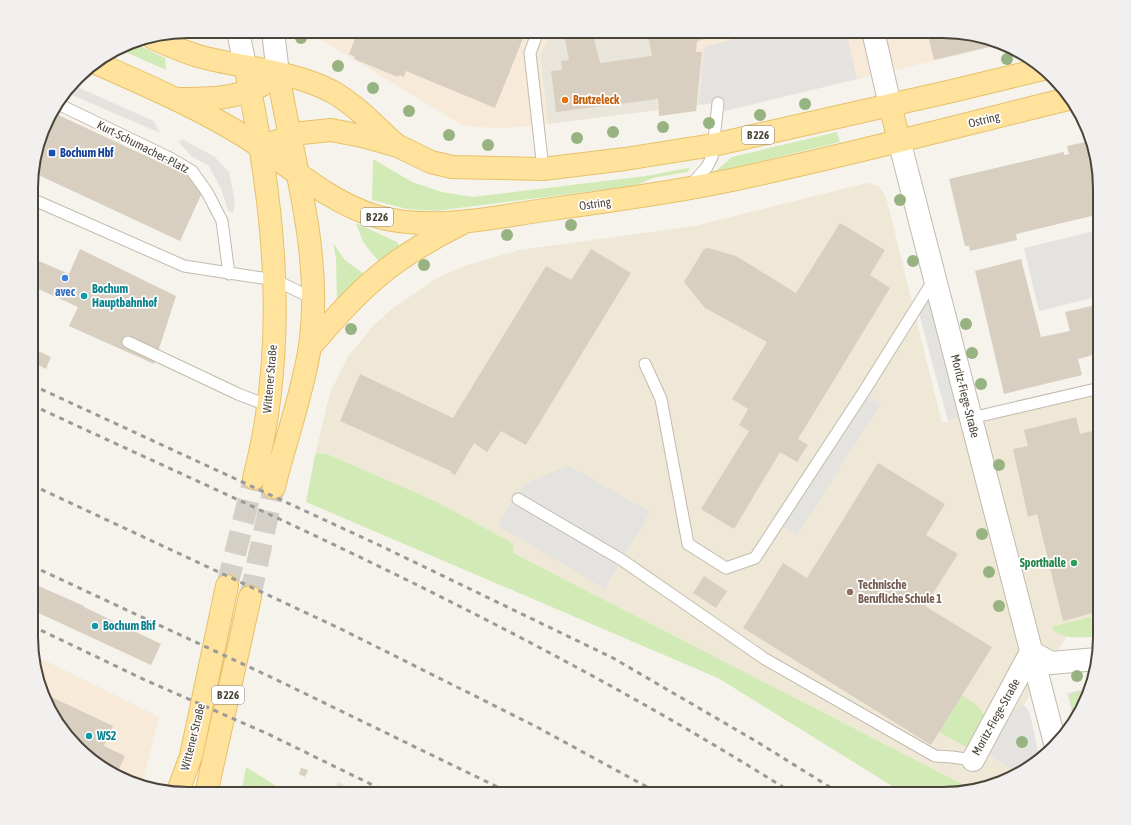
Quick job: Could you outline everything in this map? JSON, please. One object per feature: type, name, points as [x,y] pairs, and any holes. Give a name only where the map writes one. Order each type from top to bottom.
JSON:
[{"type":"main road","name":"B 226","points":[[159,41],[177,49],[199,56],[278,74],[329,90],[342,98],[398,146]]},
{"type":"main road","name":"B 226","points":[[102,66],[175,99],[218,121],[260,147],[297,173]]},
{"type":"main road","points":[[245,66],[260,147]]},
{"type":"main road","name":"B 226","points":[[260,147],[289,137],[315,131],[331,130],[362,136],[398,146],[431,162],[452,167],[543,169],[625,159],[713,145],[1036,71]]},
{"type":"main road","name":"B 226","points":[[274,487],[310,346],[314,299],[309,231],[289,137],[278,74]]},
{"type":"main road","points":[[175,99],[212,99],[250,92],[278,74]]},
{"type":"main road","name":"Ostring","points":[[297,173],[340,201],[378,217],[410,222],[468,221],[624,200],[688,188],[799,164],[1064,100]]},
{"type":"main road","points":[[890,105],[899,140]]},
{"type":"main road","name":"Wittener Straße","points":[[254,478],[269,406],[273,360],[275,280],[267,194],[260,147]]},
{"type":"main road","name":"B 226","points":[[310,346],[347,304],[376,277],[426,243],[468,221]]},
{"type":"main road","name":"Wittener Straße","points":[[180,787],[191,756],[227,586]]},
{"type":"main road","name":"Wittener Straße","points":[[208,787],[250,597]]},
{"type":"street","points":[[239,38],[245,66]]},
{"type":"street","points":[[274,38],[278,74]]},
{"type":"street","points":[[875,38],[890,105]]},
{"type":"street","name":"Moritz-Fiege-Straße","points":[[899,140],[1054,738]]},
{"type":"street","points":[[1031,652],[1051,663],[1091,659]]},
{"type":"street","name":"Moritz-Fiege-Straße","points":[[973,760],[1031,652]]},
{"type":"lane","points":[[535,38],[530,53],[543,169]]},
{"type":"lane","points":[[688,188],[709,163],[713,145],[718,103]]},
{"type":"lane","name":"Kurt-Schumacher-Platz","points":[[62,106],[170,158],[192,171],[207,192],[222,221],[229,274]]},
{"type":"lane","points":[[38,202],[184,266],[275,280],[314,299]]},
{"type":"lane","points":[[645,364],[661,398],[688,544],[726,568],[756,558],[863,393],[935,278]]},
{"type":"lane","points":[[128,342],[238,394],[269,406]]},
{"type":"lane","points":[[971,418],[1093,390]]},
{"type":"lane","points":[[518,499],[622,560],[771,663],[935,756],[973,760]]},
{"type":"shaded area","points":[[319,38],[549,38],[540,55],[548,124],[508,128],[474,127],[460,124]]},
{"type":"shaded area","points":[[549,38],[649,38],[658,110],[548,124],[540,55]]},
{"type":"shaded area","points":[[649,38],[953,38],[993,46],[725,111],[723,102],[698,105],[696,111],[659,116]]},
{"type":"shaded area","points":[[737,38],[848,38],[857,79],[725,111],[723,102],[698,105],[704,47]]},
{"type":"shaded area","points":[[77,87],[154,121],[160,133],[71,95]]},
{"type":"shaded area","points":[[184,140],[215,157],[229,172],[235,202],[233,213],[228,210],[221,189],[209,166],[191,156],[178,141]]},
{"type":"shaded area","points":[[867,183],[878,186],[886,197],[942,423],[1093,385],[1093,636],[1067,636],[1015,719],[1025,763],[1018,767],[1001,776],[965,786],[513,553],[514,549],[509,541],[435,501],[327,454],[318,453],[315,455],[330,393],[349,355],[375,324],[392,309],[435,279],[464,266],[519,250],[694,226]]},
{"type":"shaded area","points":[[1093,231],[1093,298],[1039,311],[1024,248]]},
{"type":"shaded area","points":[[934,296],[965,416],[948,421],[917,306]]},
{"type":"shaded area","points":[[863,393],[881,404],[797,535],[777,524]]},
{"type":"shaded area","points":[[568,465],[650,512],[605,589],[497,525],[523,485]]},
{"type":"shaded area","points":[[1091,617],[1093,617],[1093,637]]},
{"type":"shaded area","points":[[39,658],[159,717],[143,780],[130,776],[105,762],[89,750],[75,736],[63,720],[49,695]]},
{"type":"shaded area","points":[[1084,689],[1072,713],[1067,693]]},
{"type":"shaded area","points":[[1020,705],[1026,707],[1030,714],[1038,753],[1013,770],[988,754],[1014,710]]},
{"type":"shaded area","points":[[338,782],[348,787],[336,787]]},
{"type":"green space","points":[[140,46],[165,58],[166,70],[125,52]]},
{"type":"green space","points":[[837,132],[840,142],[705,175],[717,170],[732,157]]},
{"type":"green space","points":[[373,159],[412,182],[442,192],[473,197],[646,176],[688,168],[690,169],[687,172],[653,178],[634,186],[435,211],[407,209],[372,200]]},
{"type":"green space","points":[[356,223],[397,242],[399,246],[397,251],[380,263],[363,242]]},
{"type":"green space","points":[[333,243],[345,260],[365,275],[340,300],[337,300],[336,259]]},
{"type":"green space","points":[[318,453],[327,454],[435,501],[509,541],[514,546],[513,553],[965,786],[953,787],[894,787],[718,678],[306,502],[315,455]]},
{"type":"green space","points":[[1091,617],[1093,637],[1065,636],[1059,634],[1051,627]]},
{"type":"green space","points":[[1083,690],[1073,712],[1069,695]]},
{"type":"green space","points":[[962,695],[979,708],[986,720],[972,750],[939,732]]},
{"type":"green space","points":[[246,767],[278,787],[242,787]]},
{"type":"building","points":[[355,38],[523,38],[495,108],[406,71],[404,77],[399,75],[398,77],[354,59],[355,57],[349,54]]},
{"type":"building","points":[[565,38],[599,38],[594,39],[600,63],[652,56],[648,38],[709,38],[697,41],[696,52],[702,52],[696,111],[659,116],[658,99],[556,112],[551,71],[562,70],[561,61],[569,60]]},
{"type":"building","points":[[929,38],[963,39],[992,46],[934,60]]},
{"type":"building","points":[[57,114],[206,184],[180,241],[38,175],[43,149],[49,130]]},
{"type":"building","points":[[1086,142],[1093,178],[1093,216],[1016,234],[1017,240],[970,251],[969,246],[965,246],[949,179],[1064,152],[1064,155],[1069,154],[1067,146]]},
{"type":"building","points":[[840,223],[885,250],[870,275],[890,288],[798,439],[808,445],[797,462],[780,452],[734,529],[701,509],[749,431],[739,425],[748,409],[732,399],[767,342],[705,308],[684,282],[704,249],[708,248],[736,256],[796,293]]},
{"type":"building","points":[[80,249],[176,296],[154,364],[69,326],[78,307],[38,289],[38,261],[69,274]]},
{"type":"building","points":[[591,249],[631,273],[526,445],[501,431],[487,452],[474,443],[455,475],[451,473],[451,471],[340,421],[360,374],[453,418],[546,266],[571,280]]},
{"type":"building","points":[[1021,259],[1041,337],[1070,331],[1065,312],[1093,306],[1093,355],[1078,359],[1082,375],[1004,394],[975,271]]},
{"type":"building","points":[[38,351],[51,357],[46,369],[38,365]]},
{"type":"building","points":[[1076,417],[1080,434],[1093,431],[1093,613],[1063,621],[1037,514],[1028,517],[1013,449],[1028,446],[1024,430]]},
{"type":"building","name":"Technische Berufliche Schule 1","points":[[878,463],[945,504],[926,535],[958,554],[925,606],[992,647],[931,745],[743,628],[783,563],[807,578]]},
{"type":"building","points":[[704,576],[727,591],[716,608],[693,593]]},
{"type":"building","name":"Bochum Bhf","points":[[38,586],[84,606],[161,644],[151,665],[38,613]]},
{"type":"building","name":"WS2","points":[[50,696],[113,726],[104,746],[125,756],[118,770],[89,750],[75,736],[63,720]]},
{"type":"building","points":[[301,768],[308,770],[305,777],[299,774]]},
{"type":"tunnel","points":[[227,586],[254,478]]},
{"type":"tunnel","points":[[250,597],[274,487]]},
{"type":"railway","points":[[38,388],[381,546],[613,658],[759,743],[830,787]]},
{"type":"railway","points":[[38,408],[352,553],[500,627],[670,719],[783,787]]},
{"type":"railway","points":[[38,488],[343,630],[535,726],[647,787]]},
{"type":"railway","points":[[38,569],[275,679],[498,787]]},
{"type":"railway","points":[[38,629],[145,680],[266,733],[377,787]]},
{"type":"place","name":"Brutzeleck","points":[[565,100]]},
{"type":"place","name":"Bochum Hbf","points":[[52,153]]},
{"type":"place","name":"avec","points":[[65,278]]},
{"type":"place","name":"Bochum Hauptbahnhof","points":[[84,296]]},
{"type":"place","name":"Sporthalle","points":[[1074,563]]},
{"type":"place","name":"Technische Berufliche Schule 1","points":[[850,592]]},
{"type":"place","name":"Bochum Bhf","points":[[95,626]]},
{"type":"place","name":"WS2","points":[[89,736]]}]
